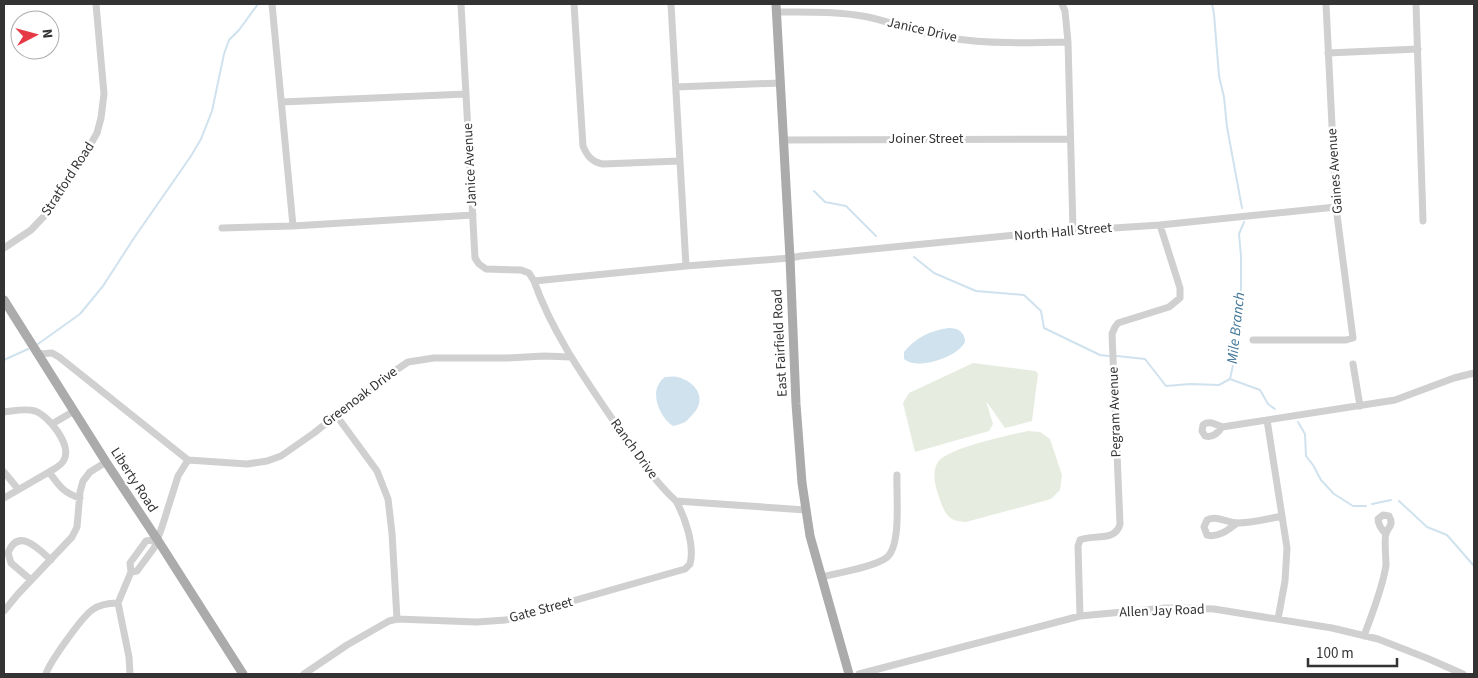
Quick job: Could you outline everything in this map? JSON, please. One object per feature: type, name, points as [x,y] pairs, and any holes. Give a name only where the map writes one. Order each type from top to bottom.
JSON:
[{"type":"main road","name":"East Fairfield Road","points":[[776,8],[801,475],[810,536],[850,674]]},
{"type":"main road","name":"Liberty Road","points":[[4,300],[243,674]]},
{"type":"street","name":"Stratford Road","points":[[4,248],[31,230],[48,212],[81,162],[97,133],[104,94],[96,4]]},
{"type":"street","points":[[272,4],[293,226]]},
{"type":"street","name":"Janice Avenue","points":[[461,4],[475,258],[486,269],[521,270],[529,273],[534,281]]},
{"type":"street","points":[[574,4],[583,146],[588,156],[593,161],[604,164],[679,161]]},
{"type":"street","points":[[672,4],[686,266]]},
{"type":"street","points":[[1062,4],[1065,12],[1068,42],[1073,230]]},
{"type":"street","name":"Gaines Avenue","points":[[1253,340],[1346,340],[1353,338],[1336,207],[1326,4]]},
{"type":"street","points":[[1416,4],[1423,221]]},
{"type":"street","name":"Janice Drive","points":[[776,8],[850,14],[948,38],[1006,43],[1068,42]]},
{"type":"street","points":[[1328,53],[1418,48]]},
{"type":"street","points":[[676,87],[780,83]]},
{"type":"street","points":[[282,102],[466,94]]},
{"type":"street","name":"Joiner Street","points":[[783,140],[1070,139]]},
{"type":"street","name":"North Hall Street","points":[[534,281],[1073,230],[1160,225],[1336,207]]},
{"type":"street","points":[[222,228],[472,216]]},
{"type":"street","name":"Pegram Avenue","points":[[1080,616],[1078,546],[1080,540],[1115,534],[1120,524],[1112,334],[1118,323],[1169,307],[1180,298],[1180,288],[1160,225]]},
{"type":"street","name":"Ranch Drive","points":[[534,281],[557,334],[582,377],[647,469],[676,501]]},
{"type":"street","points":[[39,354],[52,353],[59,357],[188,460],[178,476],[154,548],[136,571],[131,572],[118,603],[129,657],[130,674]]},
{"type":"street","name":"Greenoak Drive","points":[[188,460],[258,464],[272,460],[304,440],[374,384],[408,362],[434,358],[571,357]]},
{"type":"street","points":[[1353,364],[1360,406]]},
{"type":"street","points":[[1222,427],[1396,400],[1454,378],[1474,373]]},
{"type":"street","points":[[4,412],[34,411],[43,415],[52,424],[64,442],[66,452],[65,460],[61,464],[4,498]]},
{"type":"street","points":[[52,424],[74,411]]},
{"type":"street","points":[[336,415],[377,471],[388,499],[397,619]]},
{"type":"street","points":[[1266,420],[1287,548],[1287,561],[1278,619]]},
{"type":"street","points":[[4,611],[72,537],[77,527],[83,481],[90,472],[106,462]]},
{"type":"street","points":[[4,472],[18,489]]},
{"type":"street","points":[[49,472],[69,495],[80,498]]},
{"type":"street","points":[[822,577],[878,562],[888,557],[895,545],[898,508],[897,475]]},
{"type":"street","points":[[676,501],[806,510]]},
{"type":"street","name":"Gate Street","points":[[304,674],[348,645],[397,619],[476,622],[506,620],[685,569],[692,559],[692,550],[684,518],[676,501]]},
{"type":"street","points":[[1237,523],[1282,516]]},
{"type":"street","points":[[1364,636],[1376,604],[1386,566],[1386,534]]},
{"type":"street","points":[[31,580],[11,563],[8,553],[13,543],[26,541],[36,546],[51,560]]},
{"type":"street","points":[[46,674],[56,654],[93,609],[102,605],[118,603]]},
{"type":"street","name":"Allen Jay Road","points":[[859,674],[1080,616],[1165,608],[1214,609],[1332,628],[1404,649],[1463,674]]},
{"type":"shaded area","points":[[973,363],[1036,371],[1038,374],[1032,421],[1005,428],[986,401],[993,424],[989,431],[915,452],[903,403],[909,393]]},
{"type":"shaded area","points":[[1028,431],[1040,432],[1050,439],[1062,475],[1060,490],[1051,499],[966,522],[956,521],[950,517],[945,512],[941,503],[935,482],[934,477],[938,462],[953,452],[966,447]]},
{"type":"water","points":[[949,328],[960,331],[965,339],[961,348],[954,353],[937,361],[927,363],[918,364],[904,359],[904,352],[918,339],[930,333]]},
{"type":"water","points":[[665,377],[677,377],[689,382],[694,386],[699,396],[697,408],[693,414],[685,422],[673,426],[663,416],[657,402],[657,388]]},
{"type":"waterway","points":[[38,344],[80,314],[103,286],[191,156],[201,139],[212,111],[224,54],[229,40],[239,30],[258,4]]},
{"type":"waterway","name":"Mile Branch","points":[[1212,4],[1219,76],[1242,208]]},
{"type":"waterway","points":[[814,191],[825,202],[846,206],[876,236]]},
{"type":"waterway","name":"Mile Branch","points":[[1244,222],[1239,234],[1241,256],[1239,337],[1230,379],[1260,390],[1268,404],[1275,409]]},
{"type":"waterway","points":[[914,257],[934,273],[976,291],[1024,295],[1041,311],[1044,328],[1100,355],[1109,356]]},
{"type":"waterway","points":[[4,360],[28,349]]},
{"type":"waterway","points":[[1117,356],[1145,359],[1166,386],[1190,384],[1219,385],[1230,379]]},
{"type":"waterway","name":"Mile Branch","points":[[1298,422],[1305,434],[1306,456],[1321,480],[1334,494],[1353,506],[1366,506]]},
{"type":"waterway","name":"Mile Branch","points":[[1372,504],[1391,500]]},
{"type":"waterway","name":"Mile Branch","points":[[1399,501],[1427,527],[1447,535],[1474,566]]}]
